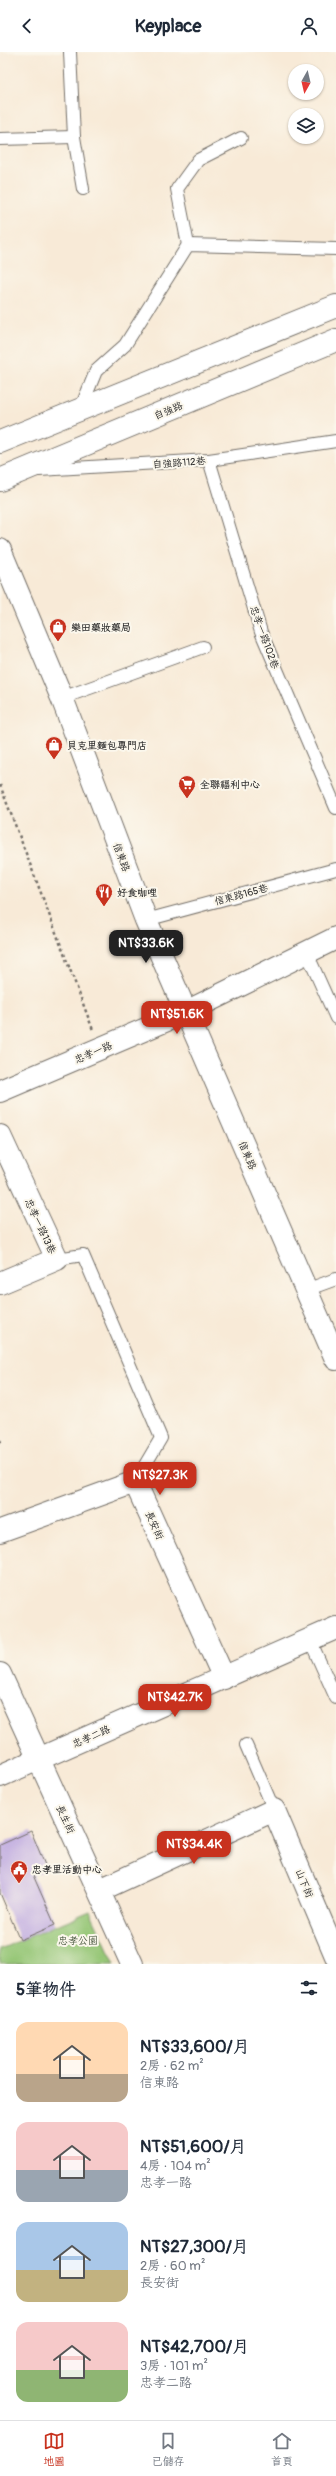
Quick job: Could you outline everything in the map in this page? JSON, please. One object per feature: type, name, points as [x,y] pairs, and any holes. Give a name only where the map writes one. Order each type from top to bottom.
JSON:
[{"type":"street","points":[[0,442],[336,306]]},
{"type":"street","name":"自強路","points":[[0,480],[336,340]]},
{"type":"street","name":"信東路","points":[[0,550],[62,698],[146,920],[336,1359]]},
{"type":"street","name":"忠孝一路","points":[[0,1091],[186,1012],[306,951],[336,938]]},
{"type":"street","name":"忠孝一路13巷","points":[[0,1136],[57,1259],[0,1283]]},
{"type":"street","points":[[0,1532],[135,1482]]},
{"type":"street","name":"長安街","points":[[135,1482],[224,1678]]},
{"type":"street","name":"忠孝二路","points":[[0,1776],[336,1628]]},
{"type":"street","name":"長生街","points":[[0,1674],[37,1759],[100,1890],[132,1964]]},
{"type":"street","points":[[100,1890],[274,1810]]},
{"type":"street","name":"山下街","points":[[274,1810],[336,1956]]},
{"type":"lane","points":[[70,52],[74,137],[83,189]]},
{"type":"lane","points":[[0,139],[74,137]]},
{"type":"lane","points":[[80,410],[96,371],[125,345],[188,245],[177,189],[198,160],[241,138]]},
{"type":"lane","points":[[188,245],[336,249]]},
{"type":"lane","name":"自強路112巷","points":[[20,472],[209,460],[336,441]]},
{"type":"lane","name":"忠孝一路102巷","points":[[209,460],[261,632],[336,808]]},
{"type":"lane","points":[[62,698],[203,647]]},
{"type":"lane","name":"信東路165巷","points":[[146,920],[336,869]]},
{"type":"lane","points":[[306,951],[336,1018]]},
{"type":"lane","points":[[57,1259],[83,1255],[162,1438],[135,1482]]},
{"type":"lane","points":[[306,1290],[336,1279]]},
{"type":"lane","points":[[310,1640],[336,1698]]},
{"type":"lane","points":[[246,1745],[274,1810]]},
{"type":"path","points":[[0,785],[100,1049]]},
{"type":"path","points":[[0,1440],[2,1446]]},
{"type":"green space","name":"忠孝公園","points":[[90,1911],[115,1964],[0,1964],[0,1949]]},
{"type":"building","name":"忠孝里活動中心","points":[[31,1831],[47,1870],[33,1875],[55,1925],[20,1940],[0,1893],[0,1845]]},
{"type":"place","name":"樂田藥妝藥局","points":[[58,642]]},
{"type":"place","name":"貝克里麵包專門店","points":[[54,760]]},
{"type":"place","name":"全聯福利中心","points":[[187,799]]},
{"type":"place","name":"好食咖哩","points":[[104,907]]},
{"type":"place","name":"忠孝里活動中心","points":[[19,1884]]}]
